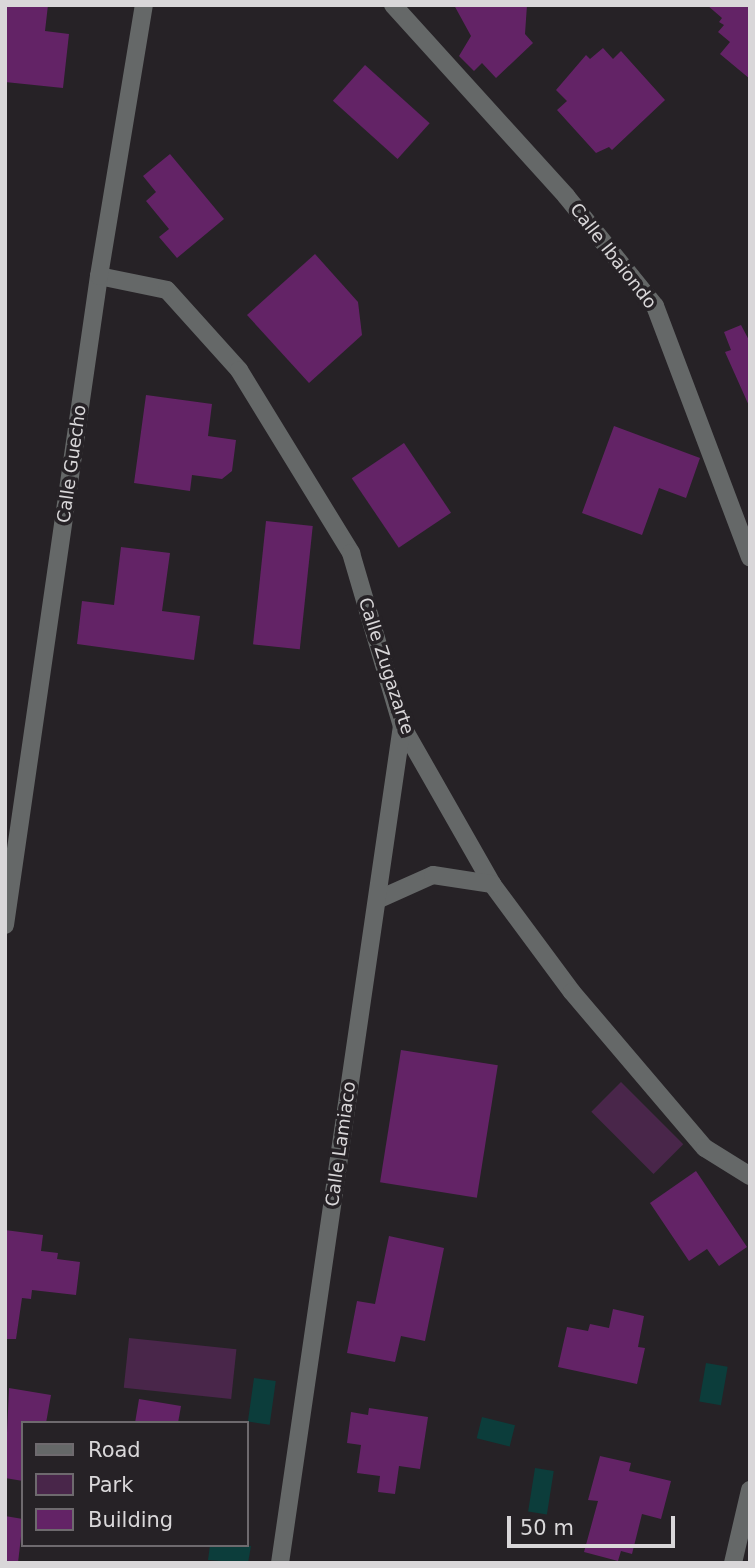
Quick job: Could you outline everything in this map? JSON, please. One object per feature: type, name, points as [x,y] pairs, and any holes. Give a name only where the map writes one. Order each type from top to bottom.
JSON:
[{"type":"street","name":"Calle Guecho","points":[[5,925],[99,276],[144,5]]},
{"type":"street","name":"Calle Ibaiondo","points":[[393,5],[566,197],[655,306],[750,558]]},
{"type":"street","name":"Calle Zugazarte","points":[[99,276],[167,290],[239,370],[351,553],[402,726],[492,884],[572,992],[705,1148],[750,1176]]},
{"type":"street","name":"Calle Lamiaco","points":[[280,1563],[402,726]]},
{"type":"street","points":[[377,900],[433,875],[492,884]]},
{"type":"street","points":[[733,1563],[750,1490]]},
{"type":"green space","points":[[621,1082],[683,1144],[654,1174],[591,1112]]},
{"type":"green space","points":[[129,1338],[236,1349],[231,1399],[124,1388]]},
{"type":"shaded area","points":[[706,1363],[728,1367],[721,1405],[699,1401]]},
{"type":"shaded area","points":[[254,1378],[276,1381],[270,1425],[248,1422]]},
{"type":"shaded area","points":[[482,1417],[515,1425],[510,1447],[477,1438]]},
{"type":"shaded area","points":[[535,1468],[554,1471],[547,1514],[528,1511]]},
{"type":"shaded area","points":[[251,1546],[248,1563],[208,1560],[210,1547]]},
{"type":"building","points":[[5,5],[48,5],[45,31],[69,34],[63,88],[5,82]]},
{"type":"building","points":[[454,5],[527,5],[525,34],[533,43],[496,78],[482,63],[474,71],[459,56],[471,36]]},
{"type":"building","points":[[707,5],[750,5],[750,79],[720,54],[730,42],[718,32],[724,25],[719,22],[722,18]]},
{"type":"building","points":[[603,48],[613,59],[621,51],[665,100],[612,150],[609,147],[596,153],[557,110],[567,101],[556,90],[586,55],[590,59]]},
{"type":"building","points":[[365,65],[430,123],[398,159],[333,101]]},
{"type":"building","points":[[170,154],[224,219],[177,258],[159,237],[169,229],[146,201],[156,192],[143,176]]},
{"type":"building","points":[[315,254],[358,302],[362,335],[309,383],[247,315]]},
{"type":"building","points":[[741,325],[750,342],[750,408],[725,352],[731,350],[724,332]]},
{"type":"building","points":[[146,395],[212,404],[208,436],[236,440],[232,471],[222,479],[192,475],[190,491],[134,483]]},
{"type":"building","points":[[614,426],[700,458],[686,498],[659,488],[642,535],[582,513]]},
{"type":"building","points":[[404,443],[451,513],[399,548],[352,478]]},
{"type":"building","points":[[266,521],[313,526],[300,649],[253,644]]},
{"type":"building","points":[[121,547],[170,553],[162,611],[200,616],[194,660],[77,644],[82,601],[114,605]]},
{"type":"building","points":[[401,1050],[498,1065],[477,1198],[380,1182]]},
{"type":"building","points":[[696,1171],[747,1247],[719,1266],[707,1249],[689,1261],[650,1203]]},
{"type":"building","points":[[5,1230],[43,1235],[41,1251],[58,1253],[57,1259],[80,1262],[76,1295],[32,1290],[31,1299],[22,1298],[16,1339],[5,1339]]},
{"type":"building","points":[[389,1236],[444,1248],[425,1341],[401,1336],[395,1362],[347,1353],[357,1301],[375,1304]]},
{"type":"building","points":[[613,1309],[644,1316],[638,1347],[645,1348],[637,1384],[558,1367],[567,1327],[588,1331],[590,1324],[609,1328]]},
{"type":"building","points":[[9,1388],[51,1395],[46,1421],[21,1421],[21,1481],[5,1478]]},
{"type":"building","points":[[139,1399],[181,1406],[178,1421],[135,1421]]},
{"type":"building","points":[[369,1408],[428,1417],[420,1469],[399,1466],[395,1494],[378,1492],[380,1476],[357,1473],[361,1445],[347,1443],[351,1412],[368,1415]]},
{"type":"building","points":[[600,1456],[631,1463],[629,1471],[671,1481],[661,1519],[642,1514],[632,1554],[621,1551],[618,1561],[584,1552],[598,1501],[588,1500]]},
{"type":"building","points":[[5,1516],[21,1519],[18,1563],[5,1563]]}]
